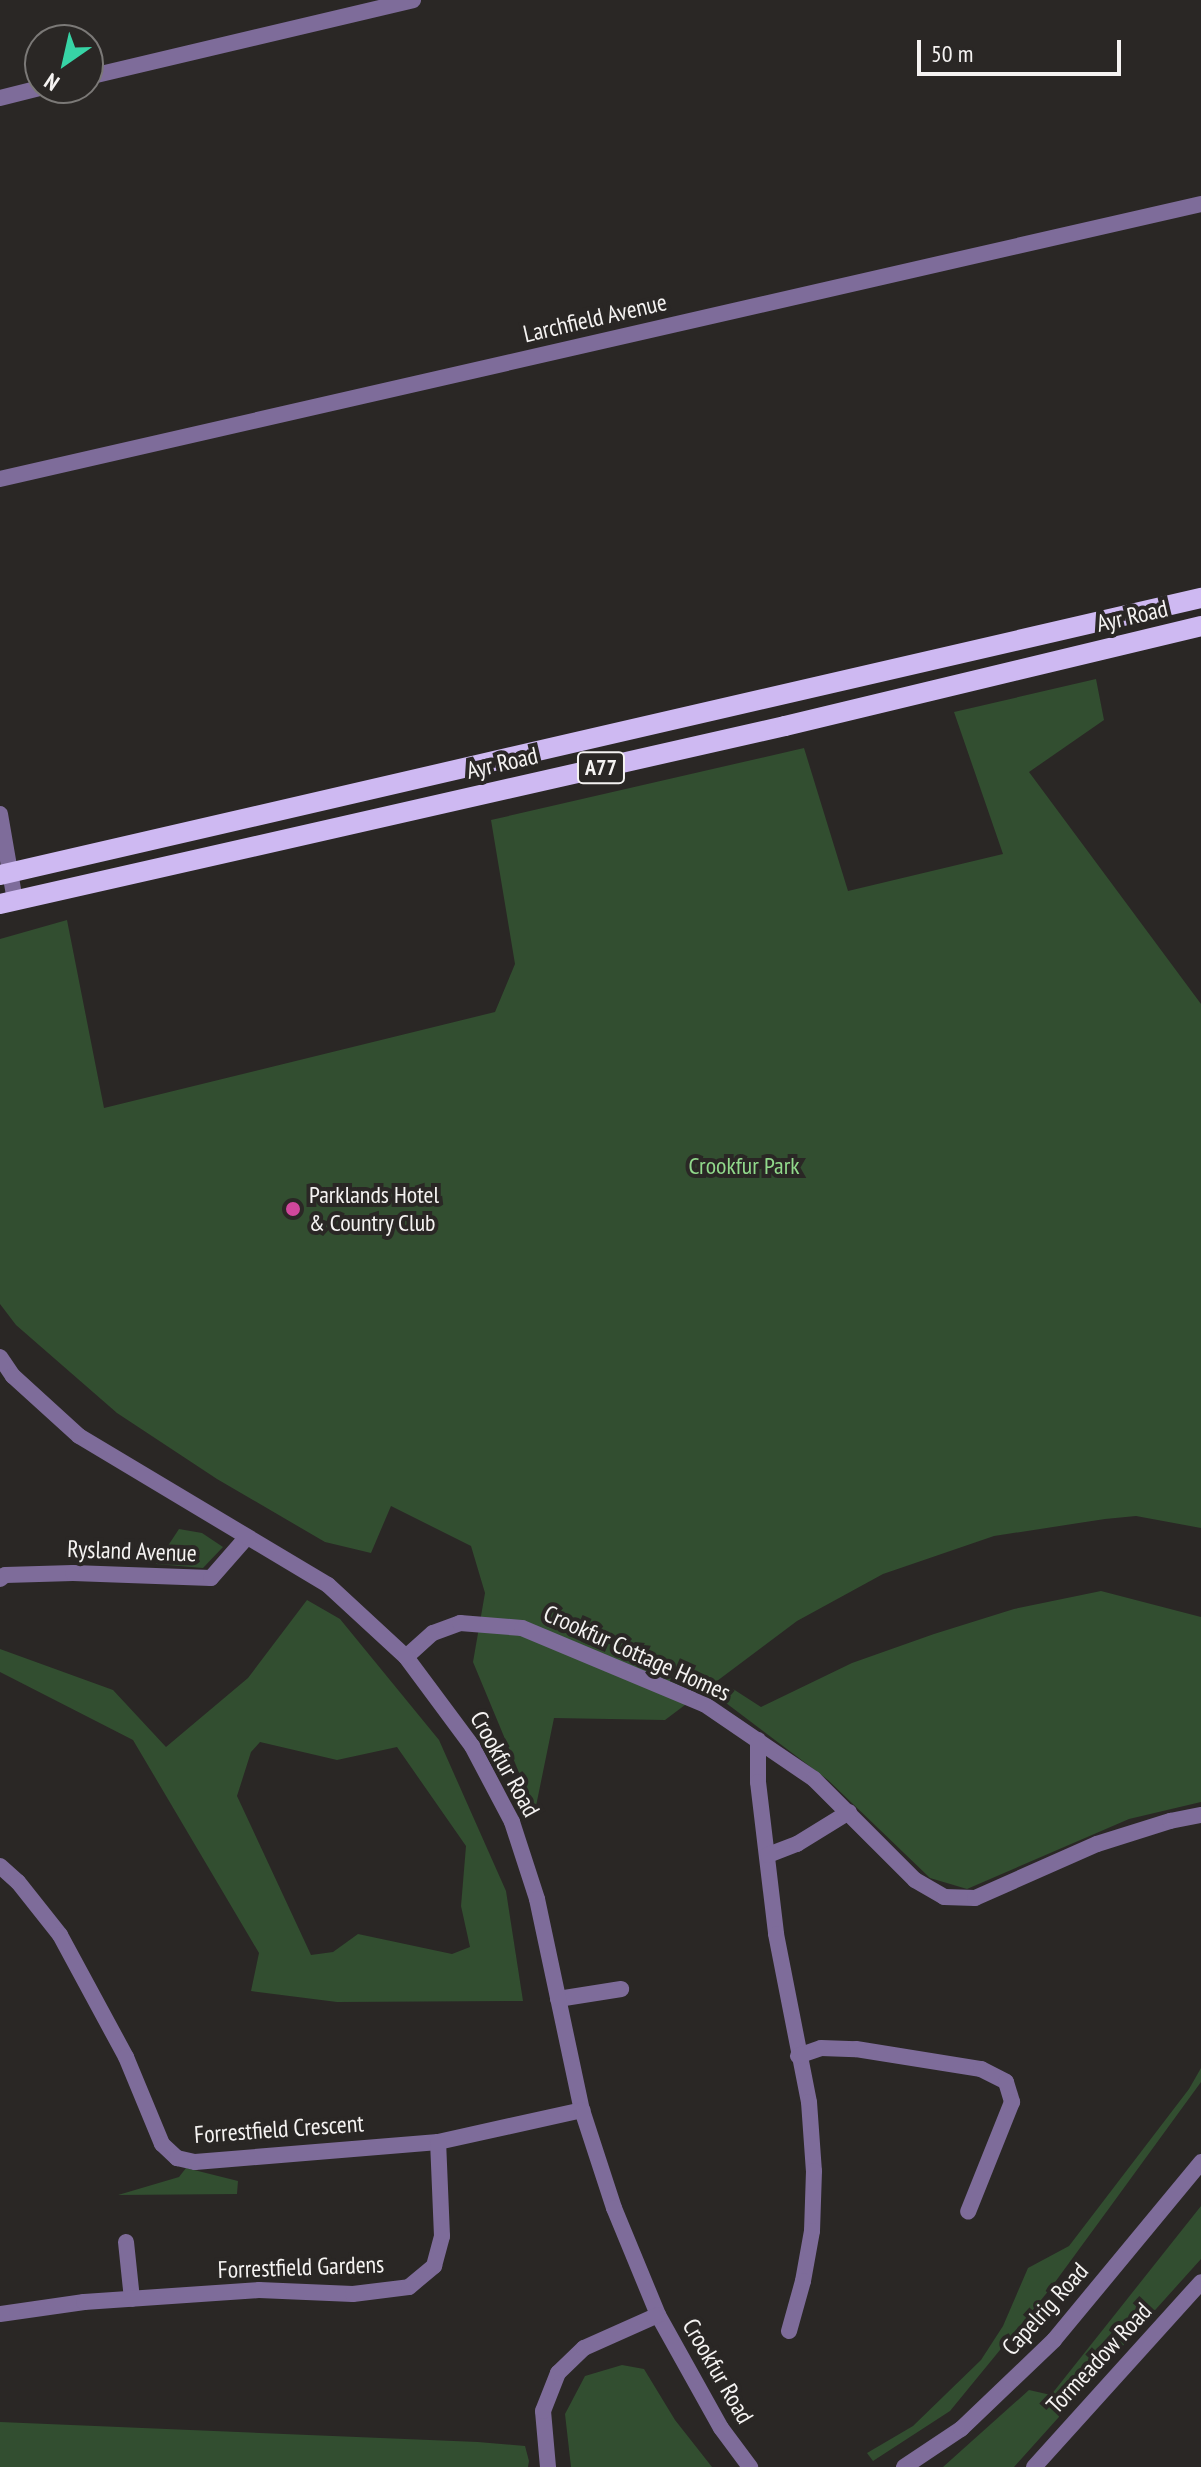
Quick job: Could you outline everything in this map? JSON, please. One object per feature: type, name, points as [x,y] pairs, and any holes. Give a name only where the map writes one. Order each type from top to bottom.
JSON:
[{"type":"main road","name":"Ayr Road","points":[[5,874],[1201,598]]},
{"type":"main road","name":"Ayr Road","points":[[8,902],[173,868],[337,826],[785,726],[1201,626]]},
{"type":"street","points":[[104,73],[413,0]]},
{"type":"street","points":[[0,98],[24,92]]},
{"type":"street","name":"Larchfield Avenue","points":[[0,479],[1201,204]]},
{"type":"street","points":[[0,814],[8,902]]},
{"type":"street","name":"Crookfur Road","points":[[0,1357],[13,1376],[79,1436],[328,1585],[406,1657],[472,1746],[512,1822],[537,1899],[582,2110],[614,2208],[658,2315],[721,2428],[750,2467]]},
{"type":"street","name":"Rysland Avenue","points":[[0,1579],[5,1575],[73,1573],[211,1578],[246,1538]]},
{"type":"street","name":"Crookfur Cottage Homes","points":[[406,1657],[433,1633],[460,1623],[522,1628],[704,1704],[814,1779],[915,1880],[944,1897],[975,1898],[1097,1844],[1170,1821],[1201,1815]]},
{"type":"street","points":[[758,1740],[756,1752],[776,1934],[809,2102],[814,2171],[812,2231],[803,2281],[789,2331]]},
{"type":"street","points":[[768,1855],[797,1844],[849,1812]]},
{"type":"street","name":"Forrestfield Crescent","points":[[0,1866],[18,1882],[60,1935],[126,2057],[162,2144],[177,2158],[195,2162],[438,2142],[582,2110]]},
{"type":"street","points":[[558,1999],[621,1989]]},
{"type":"street","points":[[798,2056],[821,2048],[856,2049],[981,2069],[1006,2082],[1012,2102],[968,2212]]},
{"type":"street","name":"Forrestfield Gardens","points":[[0,2314],[11,2309],[259,2290],[353,2294],[409,2287],[434,2266],[442,2236],[438,2142]]},
{"type":"street","name":"Capelrig Road","points":[[904,2467],[961,2429],[1054,2340],[1201,2162]]},
{"type":"street","points":[[126,2242],[132,2299]]},
{"type":"street","name":"Tormeadow Road","points":[[1034,2467],[1201,2282]]},
{"type":"street","points":[[548,2467],[543,2411],[558,2373],[584,2348],[658,2315]]},
{"type":"green space","name":"Crookfur Park","points":[[1096,679],[1104,720],[1029,772],[1201,1004],[1201,1528],[1136,1516],[1105,1519],[994,1536],[883,1574],[797,1621],[665,1720],[554,1718],[535,1811],[473,1662],[485,1593],[471,1546],[391,1506],[371,1553],[325,1542],[217,1479],[117,1413],[16,1325],[0,1304],[0,939],[67,920],[104,1108],[495,1012],[515,964],[491,820],[804,748],[848,891],[1003,854],[954,712]]},
{"type":"green space","points":[[179,1529],[202,1533],[223,1547],[203,1568],[156,1564]]},
{"type":"green space","points":[[1101,1591],[1201,1617],[1201,1802],[1129,1819],[967,1889],[930,1878],[828,1780],[726,1703],[730,1687],[761,1707],[852,1663],[934,1634],[1014,1609]]},
{"type":"green space","points":[[307,1600],[340,1619],[439,1740],[506,1891],[523,2001],[337,2002],[251,1991],[259,1953],[133,1740],[0,1672],[0,1649],[113,1690],[166,1747],[248,1678]],"holes":[[[260,1742],[337,1760],[397,1747],[466,1846],[461,1906],[470,1947],[452,1954],[358,1934],[333,1952],[311,1955],[237,1796],[251,1752]]]},
{"type":"green space","points":[[1201,2068],[1201,2082],[1050,2289],[950,2411],[873,2461],[867,2453],[913,2426],[981,2360],[1003,2326],[1028,2268],[1069,2246],[1189,2089]]},
{"type":"green space","points":[[186,2168],[238,2181],[237,2194],[118,2195],[179,2177]]},
{"type":"green space","points":[[1201,2206],[1201,2259],[1014,2467],[943,2467],[1029,2390],[1051,2395]]},
{"type":"green space","points":[[622,2365],[644,2369],[675,2420],[712,2467],[571,2467],[565,2414],[585,2376]]},
{"type":"green space","points":[[0,2422],[478,2442],[525,2446],[529,2461],[528,2467],[0,2467]]},
{"type":"place","name":"Parklands Hotel & Country Club","points":[[293,1209]]}]
